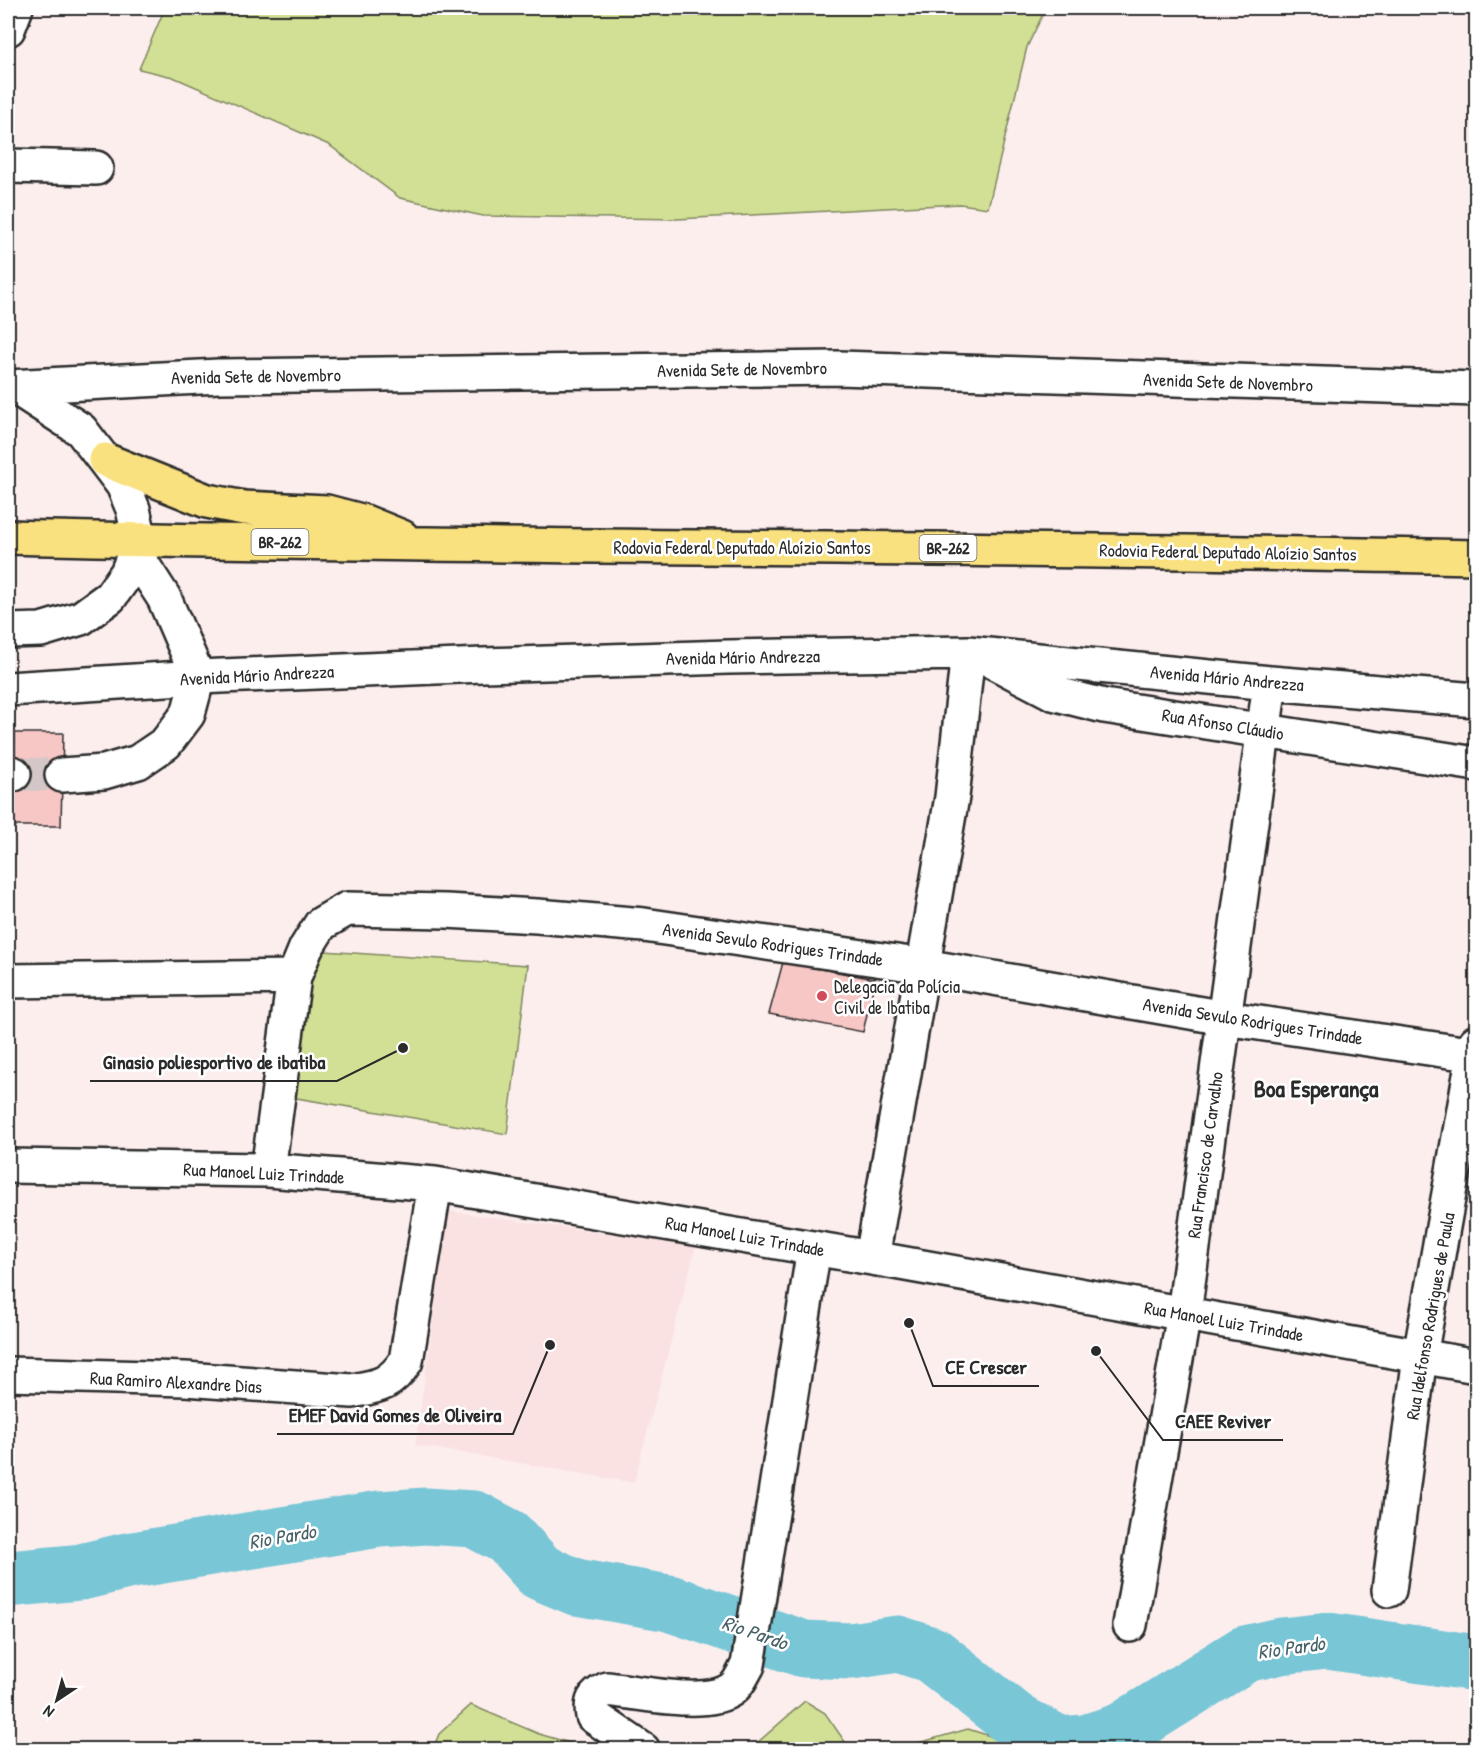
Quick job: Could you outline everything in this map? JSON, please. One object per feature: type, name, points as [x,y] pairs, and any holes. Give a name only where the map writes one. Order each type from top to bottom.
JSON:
[{"type":"highway","points":[[105,460],[207,501],[244,508],[327,512],[365,522],[420,545]]},
{"type":"highway","name":"Rodovia Federal Deputado Aloízio Santos","points":[[8,537],[137,547],[420,545],[1090,549],[1476,557]]},
{"type":"street","points":[[8,29],[16,8]]},
{"type":"street","points":[[8,166],[96,168]]},
{"type":"street","name":"Avenida Sete de Novembro","points":[[11,387],[111,380],[276,375],[849,368],[1258,384],[1476,389]]},
{"type":"street","points":[[11,387],[81,430],[123,485],[133,509],[137,547],[164,598],[198,677],[188,714],[166,743],[138,762],[104,772],[63,775]]},
{"type":"street","points":[[8,631],[40,630],[81,618],[110,597],[127,573],[137,547]]},
{"type":"street","points":[[872,1258],[924,966],[974,654]]},
{"type":"street","name":"Avenida Mário Andrezza","points":[[8,689],[198,677],[716,657],[974,654],[1270,683],[1476,700]]},
{"type":"street","name":"Rua Afonso Cláudio","points":[[974,654],[1053,693],[1104,706],[1264,729],[1476,764]]},
{"type":"street","name":"Rua Francisco de Carvalho","points":[[1130,1625],[1184,1313],[1270,683]]},
{"type":"street","name":"Avenida Sevulo Rodrigues Trindade","points":[[268,1170],[294,977],[306,948],[321,924],[347,909],[537,916],[644,925],[924,966],[1225,1018],[1476,1051]]},
{"type":"street","points":[[8,981],[294,977]]},
{"type":"street","name":"Rua Idelfonso Rodrigues de Paula","points":[[1389,1590],[1420,1356],[1476,1051]]},
{"type":"street","name":"Rua Manoel Luiz Trindade","points":[[8,1166],[268,1170],[435,1184],[872,1258],[1476,1366]]},
{"type":"street","name":"Rua Ramiro Alexandre Dias","points":[[8,1374],[185,1379],[352,1391],[379,1386],[395,1376],[406,1361],[435,1184]]},
{"type":"street","points":[[644,1749],[593,1716],[591,1704],[596,1694],[608,1689],[686,1699],[710,1698],[733,1689],[748,1665],[814,1248]]},
{"type":"shaded area","points":[[449,1211],[696,1246],[634,1483],[415,1445]]},
{"type":"green space","points":[[165,8],[1046,8],[1027,47],[988,208],[960,204],[678,219],[483,216],[400,198],[329,145],[173,77],[139,69]]},
{"type":"green space","points":[[324,951],[528,965],[507,1134],[291,1097],[296,1019]]},
{"type":"green space","points":[[805,1701],[825,1713],[850,1749],[750,1749]]},
{"type":"green space","points":[[471,1705],[539,1734],[591,1749],[433,1749],[439,1734]]},
{"type":"green space","points":[[968,1729],[993,1737],[1011,1749],[897,1749]]},
{"type":"building","points":[[15,733],[63,733],[61,826],[14,826]]},
{"type":"building","name":"Delegacia da Polícia Civil de Ibatiba","points":[[783,962],[875,979],[863,1032],[769,1014]]},
{"type":"waterway","name":"Rio Pardo","points":[[8,1579],[81,1572],[127,1561],[379,1519],[426,1516],[474,1519],[508,1537],[540,1572],[576,1587],[669,1603],[804,1649],[851,1651],[898,1644],[932,1655],[1017,1722],[1060,1745],[1085,1743],[1122,1731],[1245,1654],[1281,1646],[1328,1641],[1476,1663]]},
{"type":"tunnel","points":[[14,774],[62,775]]},
{"type":"place","name":"Delegacia da Polícia Civil de Ibatiba","points":[[822,996]]},
{"type":"place","name":"Ginasio poliesportivo de ibatiba","points":[[403,1048]]},
{"type":"place","name":"CE Crescer","points":[[909,1323]]},
{"type":"place","name":"EMEF David Gomes de Oliveira","points":[[550,1345]]},
{"type":"place","name":"CAEE Reviver","points":[[1096,1351]]},
{"type":"district","name":"Boa Esperança","points":[[1316,1088]]}]
